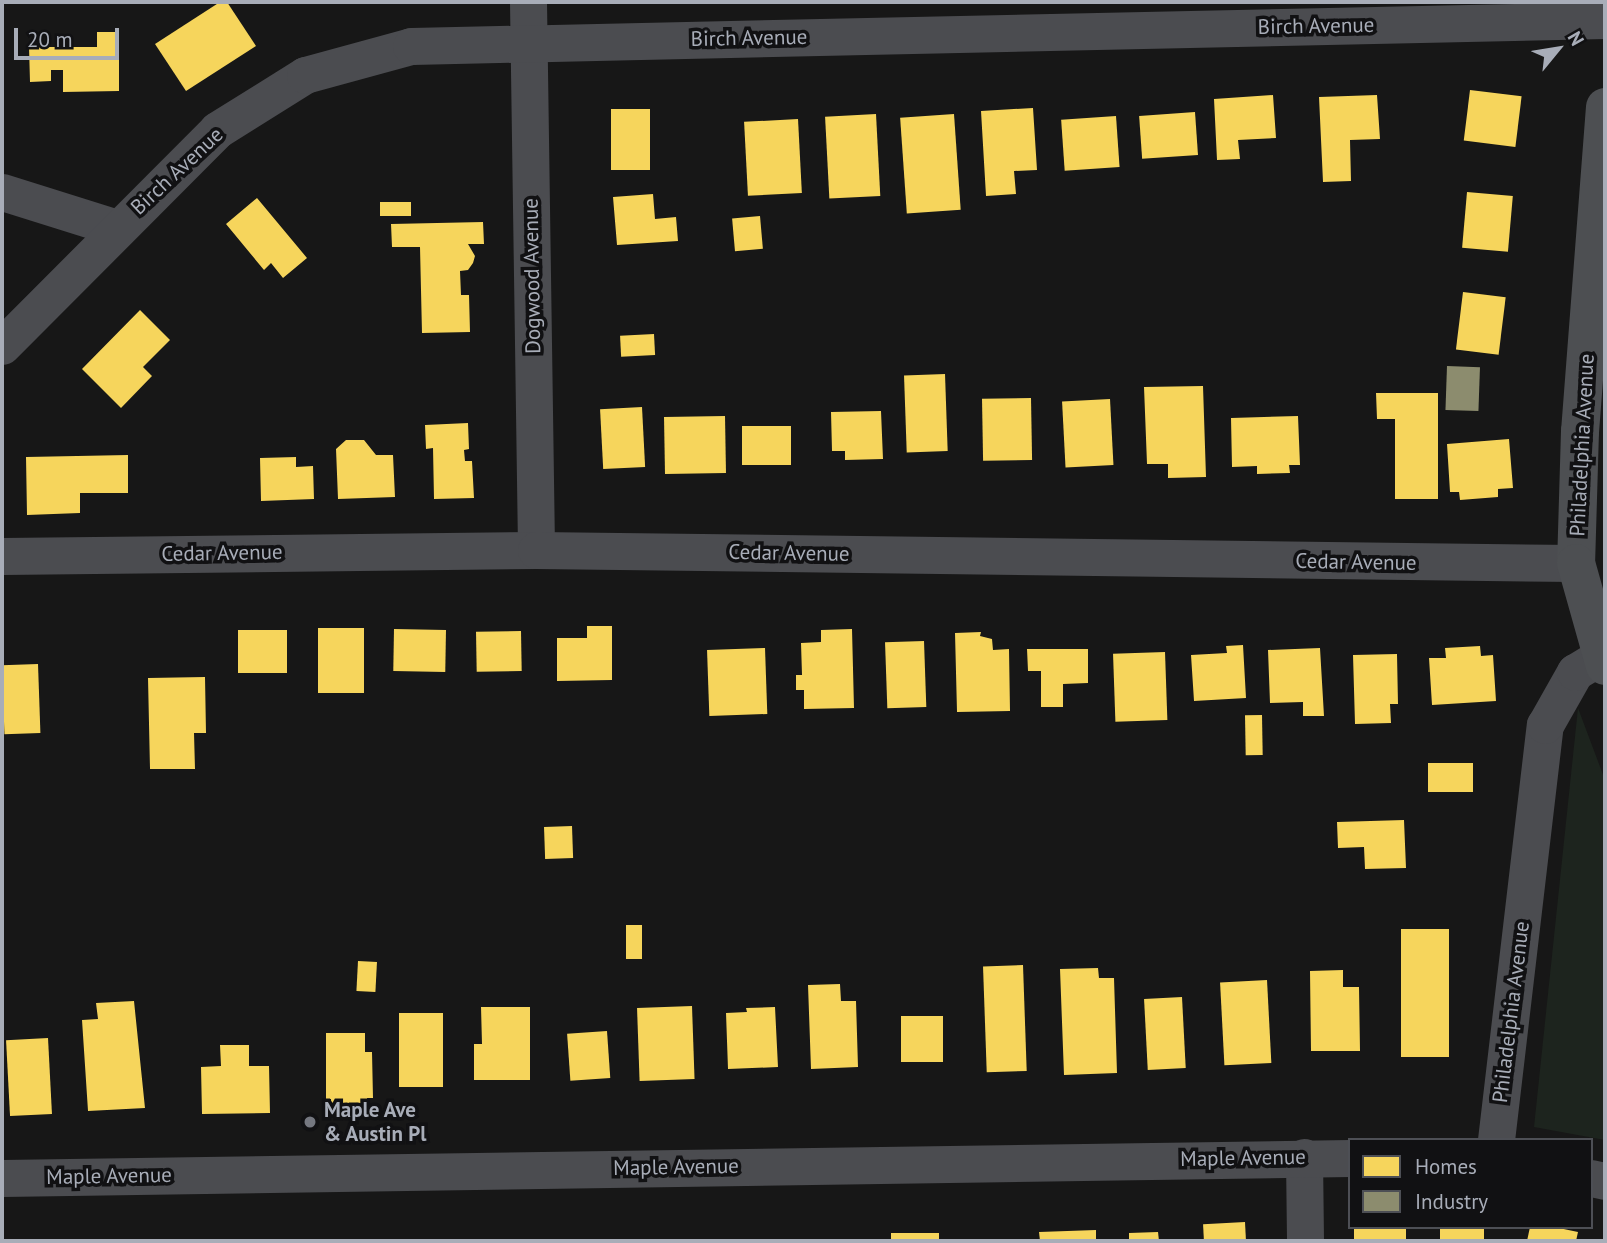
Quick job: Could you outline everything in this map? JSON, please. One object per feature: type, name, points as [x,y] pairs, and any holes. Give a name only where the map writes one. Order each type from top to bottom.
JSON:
[{"type":"main road","name":"Philadelphia Avenue","points":[[1604,658],[1576,563],[1580,431],[1605,107]]},
{"type":"street","name":"Dogwood Avenue","points":[[528,2],[536,550]]},
{"type":"street","name":"Birch Avenue","points":[[2,346],[117,228],[217,131],[305,75],[411,46],[1605,20]]},
{"type":"street","points":[[2,192],[117,228]]},
{"type":"street","name":"Cedar Avenue","points":[[2,556],[536,550],[1576,563]]},
{"type":"street","name":"Philadelphia Avenue","points":[[1496,1138],[1545,725],[1575,672],[1604,658]]},
{"type":"street","points":[[1304,1157],[1305,1241]]},
{"type":"street","name":"Maple Avenue","points":[[2,1178],[1348,1158]]},
{"type":"shaded area","points":[[1578,708],[1605,780],[1605,1140],[1534,1127]]},
{"type":"building: Homes","points":[[220,2],[227,2],[256,46],[186,91],[155,44]]},
{"type":"building: Homes","points":[[97,32],[119,32],[119,91],[63,92],[63,70],[51,70],[51,81],[30,82],[29,47],[97,47]]},
{"type":"building: Homes","points":[[1470,90],[1522,96],[1515,147],[1464,141]]},
{"type":"building: Homes","points":[[1273,95],[1276,138],[1238,140],[1240,159],[1217,160],[1214,99]]},
{"type":"building: Homes","points":[[1377,95],[1380,139],[1350,140],[1351,181],[1323,182],[1319,97]]},
{"type":"building: Homes","points":[[1033,108],[1037,170],[1014,171],[1016,194],[986,196],[981,111]]},
{"type":"building: Homes","points":[[611,109],[650,109],[650,170],[611,170]]},
{"type":"building: Homes","points":[[1195,112],[1198,155],[1142,159],[1139,116]]},
{"type":"building: Homes","points":[[876,114],[880,196],[829,199],[825,117]]},
{"type":"building: Homes","points":[[954,114],[961,210],[907,214],[900,118]]},
{"type":"building: Homes","points":[[1116,116],[1120,167],[1065,171],[1061,120]]},
{"type":"building: Homes","points":[[798,119],[802,193],[748,196],[744,122]]},
{"type":"building: Homes","points":[[1467,192],[1513,196],[1508,252],[1462,248]]},
{"type":"building: Homes","points":[[653,194],[655,219],[676,217],[678,241],[617,245],[613,197]]},
{"type":"building: Homes","points":[[257,198],[307,258],[283,278],[271,263],[264,270],[226,224]]},
{"type":"building: Homes","points":[[380,202],[411,202],[411,216],[380,216]]},
{"type":"building: Homes","points":[[760,216],[763,249],[735,251],[732,218]]},
{"type":"building: Homes","points":[[483,222],[484,244],[468,244],[475,256],[473,263],[468,270],[460,271],[461,295],[469,295],[470,332],[422,333],[420,247],[392,247],[391,224]]},
{"type":"building: Homes","points":[[1463,292],[1506,297],[1499,355],[1456,350]]},
{"type":"building: Homes","points":[[140,310],[170,340],[143,367],[152,376],[121,408],[82,369]]},
{"type":"building: Homes","points":[[654,334],[655,355],[621,357],[620,336]]},
{"type":"building: Homes","points":[[945,374],[948,451],[907,452],[904,375]]},
{"type":"building: Homes","points":[[1203,386],[1206,477],[1168,478],[1168,464],[1147,464],[1144,387]]},
{"type":"building: Homes","points":[[1376,393],[1438,393],[1438,499],[1395,499],[1395,419],[1377,419]]},
{"type":"building: Homes","points":[[1031,398],[1032,460],[983,461],[982,399]]},
{"type":"building: Homes","points":[[1110,399],[1113,465],[1066,467],[1062,402]]},
{"type":"building: Homes","points":[[642,407],[645,467],[603,469],[600,409]]},
{"type":"building: Homes","points":[[881,411],[883,459],[845,460],[845,451],[832,451],[831,412]]},
{"type":"building: Homes","points":[[725,416],[726,473],[665,474],[664,417]]},
{"type":"building: Homes","points":[[1298,416],[1300,465],[1289,465],[1290,473],[1257,474],[1257,466],[1232,467],[1231,418]]},
{"type":"building: Homes","points":[[468,423],[469,449],[464,450],[465,461],[472,461],[474,498],[434,499],[433,448],[426,449],[425,425]]},
{"type":"building: Homes","points":[[742,426],[791,426],[791,465],[742,465]]},
{"type":"building: Homes","points":[[1509,439],[1513,488],[1498,489],[1498,497],[1460,500],[1459,492],[1450,492],[1447,444]]},
{"type":"building: Homes","points":[[346,440],[364,440],[376,455],[393,455],[395,497],[338,499],[336,449]]},
{"type":"building: Homes","points":[[128,455],[128,493],[80,493],[80,513],[27,515],[26,457]]},
{"type":"building: Homes","points":[[296,457],[296,467],[313,466],[314,499],[261,501],[260,458]]},
{"type":"building: Homes","points":[[587,626],[612,626],[612,680],[557,681],[557,638],[587,638]]},
{"type":"building: Homes","points":[[318,628],[364,628],[364,693],[318,693]]},
{"type":"building: Homes","points":[[394,629],[446,630],[445,672],[393,671]]},
{"type":"building: Homes","points":[[852,629],[854,708],[804,709],[804,690],[796,690],[796,675],[802,675],[801,643],[821,642],[821,630]]},
{"type":"building: Homes","points":[[238,630],[287,630],[287,673],[238,673]]},
{"type":"building: Homes","points":[[521,631],[522,671],[477,672],[476,632]]},
{"type":"building: Homes","points":[[981,632],[980,636],[992,639],[993,650],[1009,649],[1010,711],[957,712],[955,633]]},
{"type":"building: Homes","points":[[924,641],[926,707],[887,708],[885,642]]},
{"type":"building: Homes","points":[[1243,645],[1246,698],[1194,701],[1191,655],[1227,653],[1226,646]]},
{"type":"building: Homes","points":[[1480,646],[1481,656],[1493,655],[1496,701],[1432,705],[1429,658],[1446,658],[1445,648]]},
{"type":"building: Homes","points":[[765,648],[767,714],[709,716],[707,650]]},
{"type":"building: Homes","points":[[1320,648],[1324,716],[1303,716],[1303,702],[1270,703],[1268,650]]},
{"type":"building: Homes","points":[[1027,649],[1088,649],[1088,683],[1063,684],[1063,707],[1041,707],[1041,671],[1028,671]]},
{"type":"building: Homes","points":[[1165,652],[1167,720],[1115,722],[1113,654]]},
{"type":"building: Homes","points":[[1397,654],[1398,704],[1390,704],[1391,723],[1355,724],[1353,655]]},
{"type":"building: Homes","points":[[38,664],[40,733],[4,734],[2,665]]},
{"type":"building: Homes","points":[[205,677],[206,733],[194,733],[195,769],[150,769],[148,678]]},
{"type":"building: Homes","points":[[1245,715],[1262,715],[1263,755],[1246,755]]},
{"type":"building: Homes","points":[[1428,763],[1473,763],[1473,792],[1428,792]]},
{"type":"building: Homes","points":[[1404,820],[1406,868],[1365,869],[1364,847],[1338,848],[1337,822]]},
{"type":"building: Homes","points":[[572,826],[573,858],[545,859],[544,827]]},
{"type":"building: Homes","points":[[626,925],[642,925],[642,959],[626,959]]},
{"type":"building: Homes","points":[[1401,929],[1449,929],[1449,1057],[1401,1057]]},
{"type":"building: Homes","points":[[358,961],[377,962],[375,992],[356,991]]},
{"type":"building: Homes","points":[[1023,965],[1027,1071],[987,1072],[983,966]]},
{"type":"building: Homes","points":[[1098,968],[1099,978],[1114,978],[1117,1073],[1064,1075],[1060,969]]},
{"type":"building: Homes","points":[[1343,970],[1343,987],[1359,987],[1360,1051],[1311,1051],[1310,971]]},
{"type":"building: Homes","points":[[1267,980],[1271,1063],[1224,1065],[1220,982]]},
{"type":"building: Homes","points":[[840,984],[841,1001],[856,1001],[858,1067],[811,1069],[808,985]]},
{"type":"building: Homes","points":[[1182,997],[1186,1068],[1148,1070],[1144,999]]},
{"type":"building: Homes","points":[[134,1001],[145,1108],[88,1111],[82,1020],[98,1019],[96,1003]]},
{"type":"building: Homes","points":[[692,1006],[695,1079],[640,1081],[637,1008]]},
{"type":"building: Homes","points":[[481,1007],[530,1007],[530,1080],[474,1080],[474,1044],[482,1044]]},
{"type":"building: Homes","points":[[775,1007],[778,1067],[728,1069],[726,1013],[747,1012],[746,1008]]},
{"type":"building: Homes","points":[[399,1013],[443,1013],[443,1087],[399,1087]]},
{"type":"building: Homes","points":[[901,1016],[943,1016],[943,1062],[901,1062]]},
{"type":"building: Homes","points":[[607,1031],[610,1078],[570,1081],[567,1034]]},
{"type":"building: Homes","points":[[326,1033],[365,1033],[365,1052],[372,1052],[373,1098],[367,1098],[368,1109],[331,1109],[331,1099],[326,1099]]},
{"type":"building: Homes","points":[[48,1038],[52,1114],[10,1116],[6,1040]]},
{"type":"building: Homes","points":[[220,1045],[249,1045],[249,1066],[269,1066],[270,1113],[202,1114],[201,1067],[221,1066]]},
{"type":"building: Homes","points":[[1245,1222],[1246,1241],[1204,1241],[1203,1224]]},
{"type":"building: Homes","points":[[1354,1229],[1406,1229],[1406,1241],[1354,1241]]},
{"type":"building: Homes","points":[[1440,1229],[1484,1229],[1484,1241],[1440,1241]]},
{"type":"building: Homes","points":[[1530,1229],[1564,1229],[1578,1232],[1576,1241],[1527,1241]]},
{"type":"building: Homes","points":[[1096,1230],[1096,1241],[1040,1241],[1039,1232]]},
{"type":"building: Homes","points":[[1158,1232],[1159,1241],[1129,1241],[1129,1233]]},
{"type":"building: Homes","points":[[891,1233],[939,1233],[939,1241],[891,1241]]},
{"type":"building: Industry","points":[[1447,366],[1480,367],[1478,411],[1445,410]]},
{"type":"place","name":"Maple Ave & Austin Pl","points":[[310,1122]]}]
